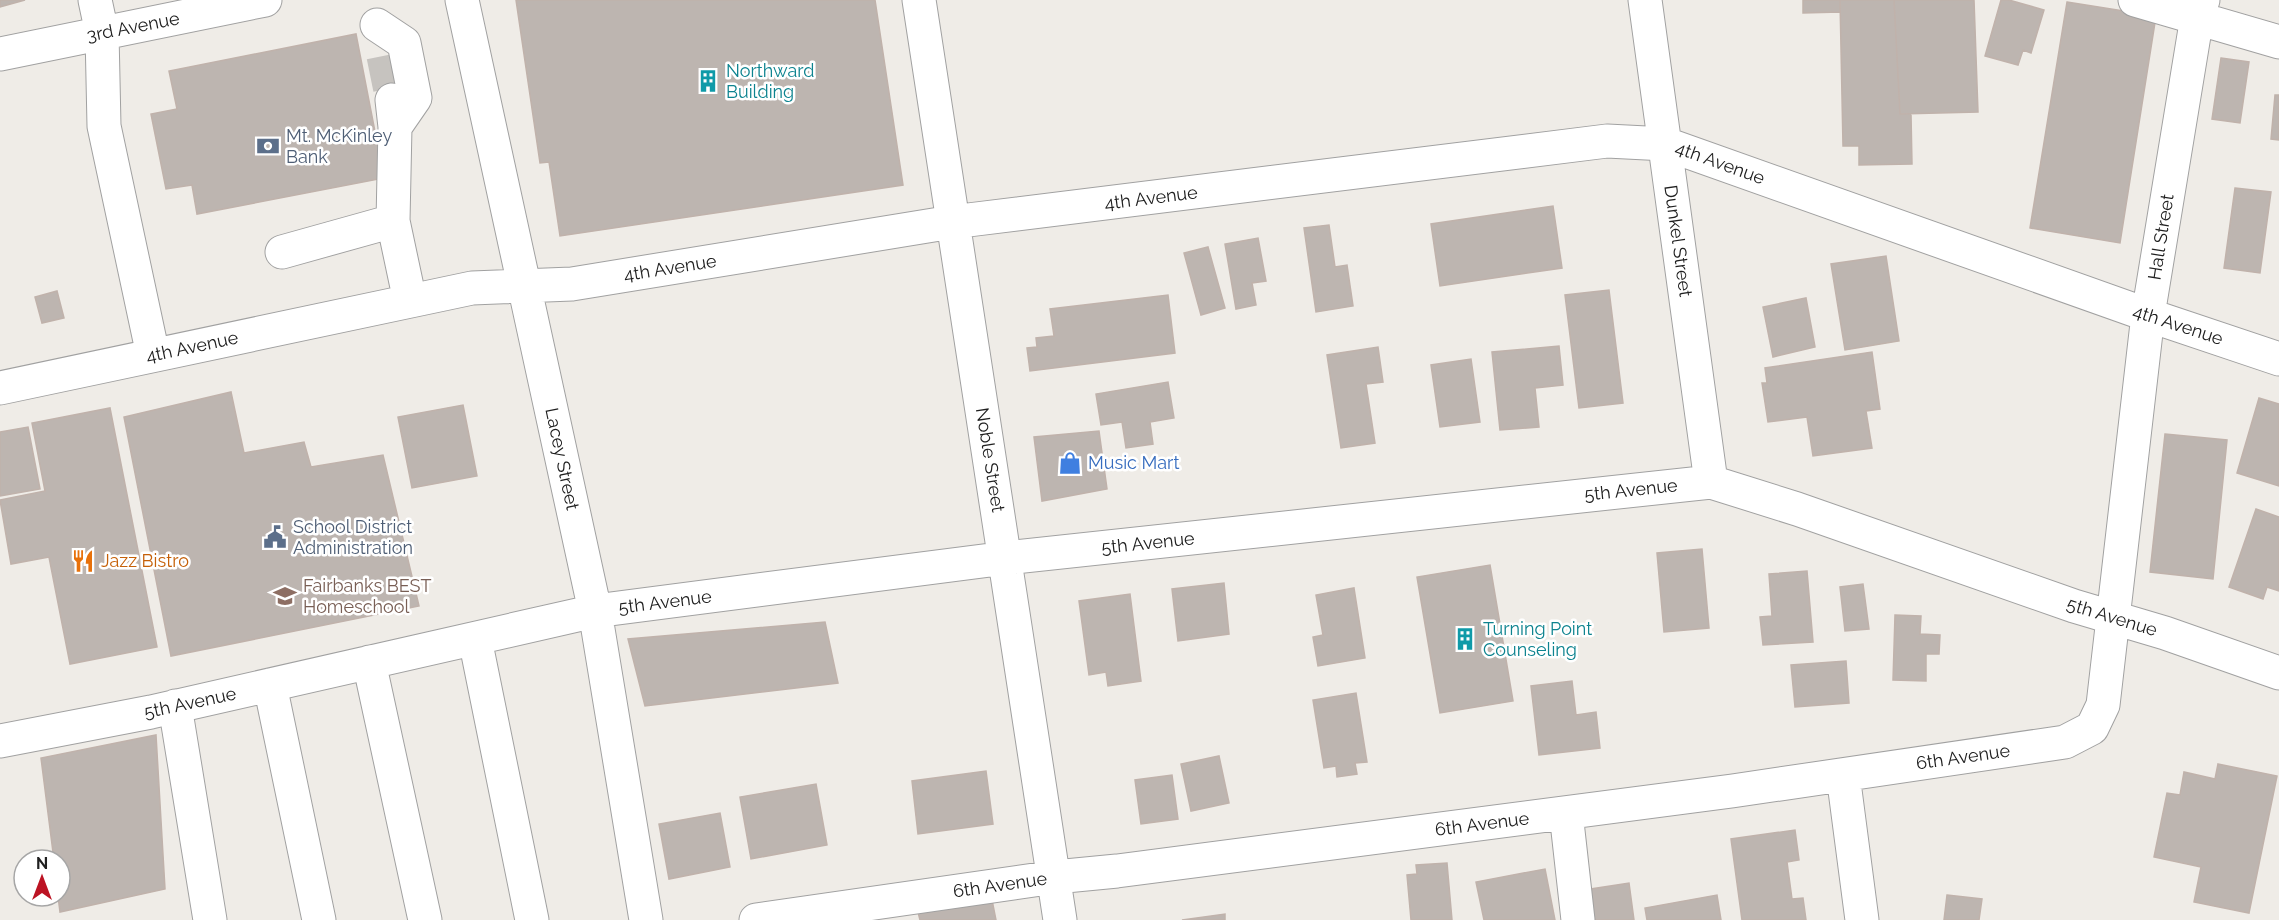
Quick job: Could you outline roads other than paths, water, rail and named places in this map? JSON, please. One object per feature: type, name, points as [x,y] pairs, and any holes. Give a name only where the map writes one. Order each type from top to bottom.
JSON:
[{"type":"street","points":[[96,0],[102,33],[104,126],[153,355]]},
{"type":"street","name":"3rd Avenue","points":[[0,54],[102,33],[214,5],[265,0]]},
{"type":"street","name":"Lacey Street","points":[[462,0],[595,611],[646,920]]},
{"type":"street","name":"Noble Street","points":[[920,0],[1060,920]]},
{"type":"street","name":"Dunkel Street","points":[[1645,0],[1711,482]]},
{"type":"street","points":[[2135,0],[2200,9],[2279,42]]},
{"type":"street","name":"Hall Street","points":[[2114,618],[2148,315],[2200,9]]},
{"type":"street","points":[[377,27],[404,44],[415,98],[393,114],[393,221],[410,301]]},
{"type":"street","name":"4th Avenue","points":[[0,388],[471,288],[572,284],[952,222],[1606,141],[1665,144],[2279,359]]},
{"type":"street","points":[[282,252],[393,221]]},
{"type":"street","name":"5th Avenue","points":[[0,741],[176,706],[595,611],[1006,558],[1711,482],[1797,509],[2074,606],[2165,633],[2279,673]]},
{"type":"street","name":"6th Avenue","points":[[756,920],[1054,877],[1117,871],[1566,813],[2065,742],[2092,728],[2103,705],[2114,618]]},
{"type":"street","points":[[475,639],[532,920]]},
{"type":"street","points":[[369,662],[425,920]]},
{"type":"street","points":[[270,685],[319,920]]},
{"type":"street","points":[[176,706],[210,920]]},
{"type":"street","points":[[1843,775],[1862,920]]},
{"type":"street","points":[[1566,813],[1578,920]]},
{"type":"tunnel","points":[[383,56],[392,100]]},
{"type":"place","name":"Northward Building","points":[[708,81]]},
{"type":"place","name":"Mt. McKinley Bank","points":[[268,146]]},
{"type":"place","name":"Music Mart","points":[[1070,463]]},
{"type":"place","name":"School District Administration","points":[[275,537]]},
{"type":"place","name":"Jazz Bistro","points":[[83,561]]},
{"type":"place","name":"Fairbanks BEST Homeschool","points":[[285,596]]},
{"type":"place","name":"Turning Point Counseling","points":[[1465,639]]}]
